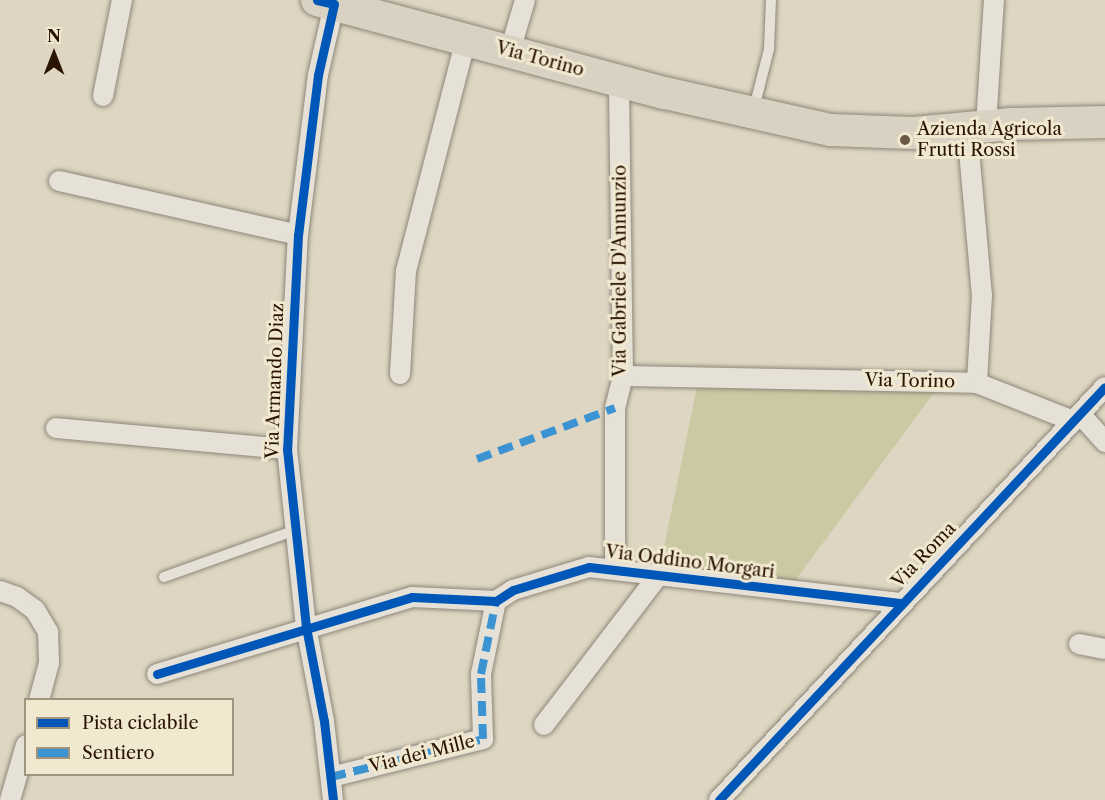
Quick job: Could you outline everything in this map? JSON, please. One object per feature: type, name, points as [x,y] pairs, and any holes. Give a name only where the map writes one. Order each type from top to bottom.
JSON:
[{"type":"main road","name":"Via Torino","points":[[329,1],[753,115],[831,130],[914,133],[977,127],[1105,122]]},
{"type":"street","points":[[103,96],[122,0]]},
{"type":"street","points":[[510,51],[525,0]]},
{"type":"street","points":[[977,127],[994,0]]},
{"type":"street","name":"Via Armando Diaz","points":[[329,1],[298,235],[287,449],[306,627],[333,800]]},
{"type":"street","points":[[400,374],[406,271],[466,39]]},
{"type":"street","name":"Via Gabriele D'Annunzio","points":[[615,568],[615,408],[623,376],[618,80]]},
{"type":"street","name":"Via Torino","points":[[623,376],[977,382],[983,337],[978,227],[977,127]]},
{"type":"street","points":[[59,181],[298,235]]},
{"type":"street","points":[[977,382],[1077,417],[1105,442]]},
{"type":"street","name":"Via Roma","points":[[719,800],[900,603],[1105,387]]},
{"type":"street","points":[[56,428],[287,449]]},
{"type":"street","name":"Via Oddino Morgari","points":[[157,674],[306,627],[412,597],[496,600],[513,590],[590,567],[615,568],[658,576],[900,603]]},
{"type":"street","points":[[544,725],[658,576]]},
{"type":"street","points":[[0,591],[17,597],[35,610],[48,632],[49,663],[39,698]]},
{"type":"street","name":"Via dei Mille","points":[[331,777],[483,739],[481,674],[496,600]]},
{"type":"street","points":[[1079,644],[1105,649]]},
{"type":"street","points":[[10,800],[24,752]]},
{"type":"lane","points":[[753,115],[769,49],[771,0]]},
{"type":"lane","points":[[164,577],[296,530]]},
{"type":"shaded area","points":[[697,387],[936,390],[789,589],[658,576]]},
{"type":"marked path","points":[[477,459],[615,408]]},
{"type":"marked path","points":[[331,777],[483,739],[481,674],[496,601]]},
{"type":"cycle path","points":[[317,0],[334,4],[318,75],[298,235],[287,449],[306,627],[324,721],[333,800]]},
{"type":"cycle path","points":[[719,800],[1105,387]]},
{"type":"cycle path","points":[[157,674],[412,597],[496,601],[513,590],[589,567],[900,603]]},
{"type":"place","name":"Azienda Agricola Frutti Rossi","points":[[905,140]]}]
